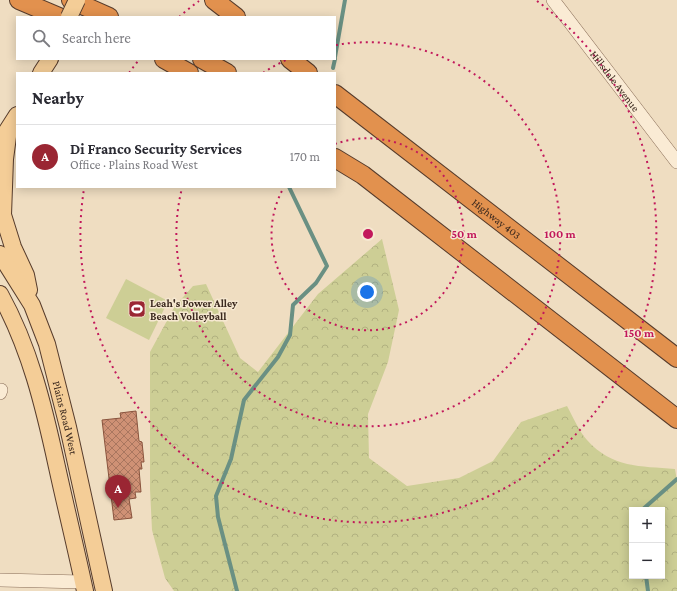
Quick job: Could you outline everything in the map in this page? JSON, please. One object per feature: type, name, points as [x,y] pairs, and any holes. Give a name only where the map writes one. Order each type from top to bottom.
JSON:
[{"type":"highway","points":[[19,0],[57,16]]},
{"type":"highway","points":[[71,0],[107,16]]},
{"type":"highway","points":[[214,0],[235,16]]},
{"type":"highway","points":[[166,60],[187,72]]},
{"type":"highway","points":[[204,60],[225,72]]},
{"type":"highway","points":[[291,60],[307,72]]},
{"type":"highway","name":"Highway 403","points":[[336,95],[677,358]]},
{"type":"highway","points":[[336,147],[363,175]]},
{"type":"highway","points":[[336,159],[363,175],[677,419]]},
{"type":"main road","points":[[69,16],[77,0]]},
{"type":"main road","points":[[43,72],[49,60]]},
{"type":"main road","points":[[16,116],[3,133],[5,160],[3,215],[13,247],[26,275],[32,305]]},
{"type":"main road","name":"Plains Road West","points":[[0,254],[32,305],[47,344],[104,591]]},
{"type":"main road","name":"Plains Road West","points":[[0,294],[11,313],[30,361],[42,402],[84,587]]},
{"type":"street","name":"Hillsdale Avenue","points":[[553,0],[677,162]]},
{"type":"street","name":"Plains Road West","points":[[0,580],[84,587]]},
{"type":"green space","points":[[382,239],[399,310],[388,362],[368,414],[369,458],[407,486],[459,478],[493,461],[521,422],[567,406],[587,440],[606,456],[627,464],[675,469],[677,481],[677,591],[174,591],[165,578],[152,530],[150,489],[150,352],[175,306],[193,286],[206,284],[240,358],[258,372],[318,294]]},
{"type":"green space","name":"Leah's Power Alley Beach Volleyball","points":[[126,279],[168,301],[149,340],[106,318]]},
{"type":"building","points":[[136,411],[139,441],[142,442],[144,462],[141,462],[142,469],[139,469],[141,492],[135,492],[136,498],[129,499],[132,518],[114,520],[102,420],[121,418],[120,413]]},
{"type":"waterway","points":[[336,51],[345,0]]},
{"type":"waterway","points":[[333,68],[335,60]]},
{"type":"waterway","points":[[237,591],[218,517],[216,496],[231,459],[244,400],[278,357],[290,335],[293,305],[316,283],[327,266],[289,188]]},
{"type":"waterway","points":[[645,507],[677,479]]},
{"type":"waterway","points":[[646,579],[648,591]]},
{"type":"place","name":"Leah's Power Alley Beach Volleyball","points":[[137,309]]},
{"type":"place","name":"Di Franco Security Services","points":[[118,508]]}]
